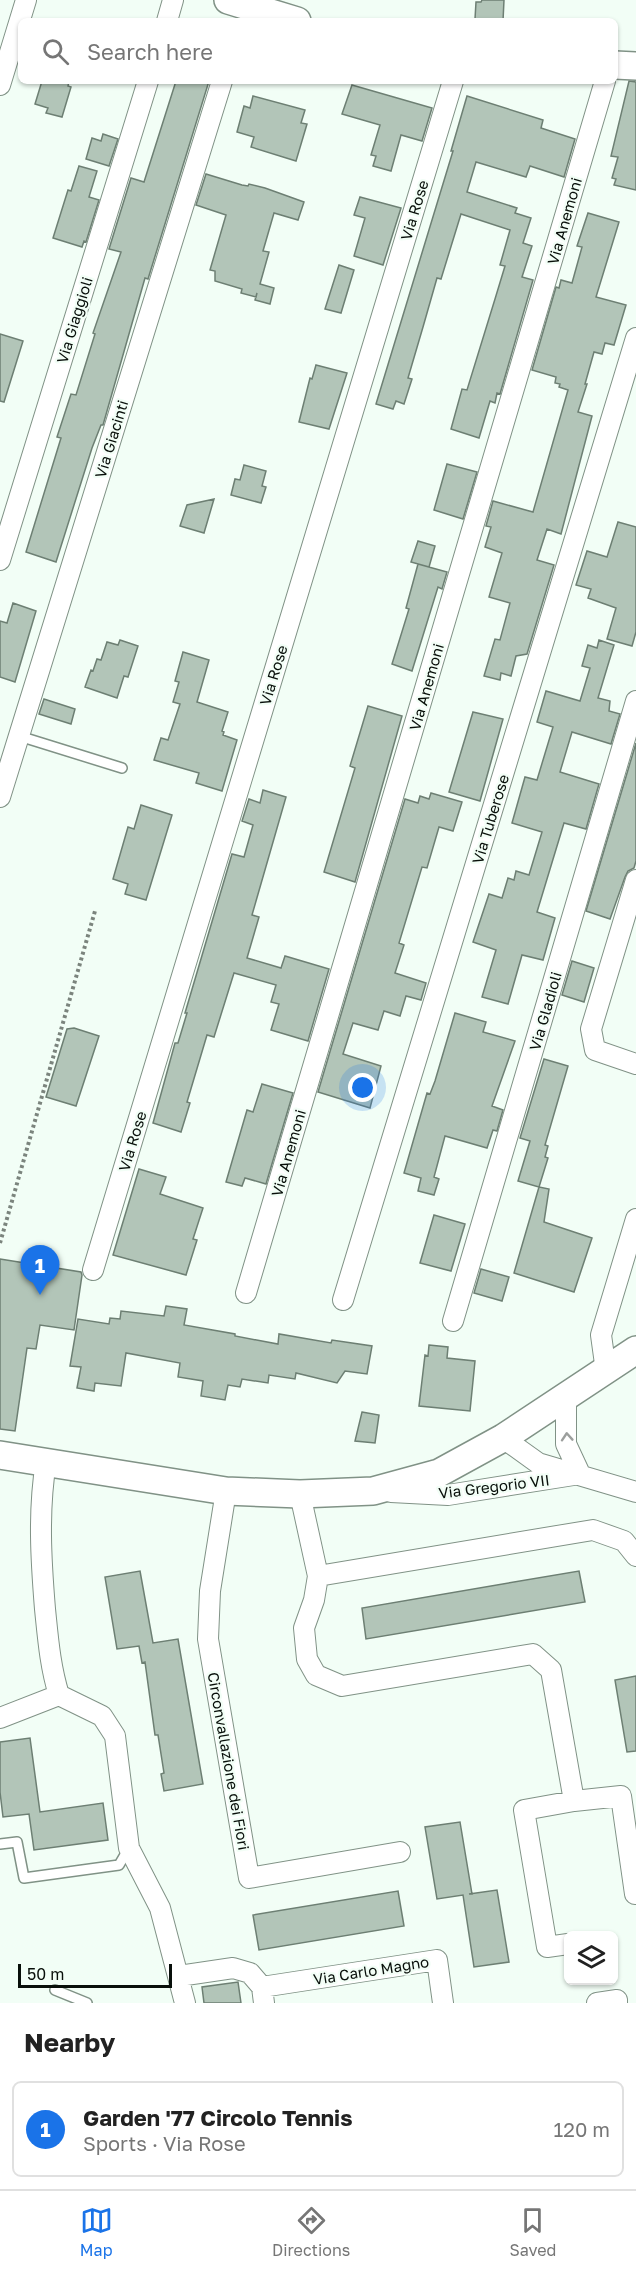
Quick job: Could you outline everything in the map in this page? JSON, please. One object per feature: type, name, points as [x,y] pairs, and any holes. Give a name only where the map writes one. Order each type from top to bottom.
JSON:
[{"type":"street","points":[[20,18],[26,0]]},
{"type":"street","points":[[168,18],[173,0]]},
{"type":"street","points":[[238,8],[283,18]]},
{"type":"street","points":[[0,85],[18,26]]},
{"type":"street","points":[[618,65],[636,66]]},
{"type":"street","name":"Via Giaggioli","points":[[0,560],[147,84]]},
{"type":"street","name":"Via Giacinti","points":[[0,797],[221,84]]},
{"type":"street","name":"Via Rose","points":[[93,1270],[452,84]]},
{"type":"street","name":"Via Anemoni","points":[[246,1293],[604,84]]},
{"type":"street","name":"Via Tuberose","points":[[343,1300],[636,338]]},
{"type":"street","name":"Via Gladioli","points":[[453,1321],[636,701]]},
{"type":"street","points":[[636,880],[591,1029],[596,1050],[636,1064]]},
{"type":"street","points":[[606,1371],[601,1335],[636,1219]]},
{"type":"street","points":[[0,1455],[226,1491],[300,1494],[373,1491],[439,1473],[503,1438],[636,1350]]},
{"type":"street","points":[[566,1398],[566,1444],[580,1474]]},
{"type":"street","name":"Via Gregorio VII","points":[[503,1438],[538,1463],[636,1492]]},
{"type":"street","points":[[46,1462],[42,1487],[41,1560],[51,1669],[59,1695],[102,1716],[114,1736],[129,1848],[160,1908],[185,2003]]},
{"type":"street","name":"Via Gregorio VII","points":[[373,1491],[448,1495],[580,1474]]},
{"type":"street","name":"Circonvallazione dei Fiori","points":[[226,1491],[210,1592],[208,1638],[249,1878],[400,1852]]},
{"type":"street","points":[[300,1494],[318,1576],[314,1600],[304,1628],[307,1659],[316,1676],[342,1686],[533,1654],[551,1670],[574,1801]]},
{"type":"street","points":[[318,1576],[594,1530],[624,1541],[636,1556]]},
{"type":"street","points":[[0,1718],[59,1695]]},
{"type":"street","points":[[564,1945],[547,1947],[524,1810],[621,1796],[635,1894]]},
{"type":"street","name":"Via Carlo Magno","points":[[179,1976],[233,1968],[250,1973],[263,1995],[437,1960],[443,2003]]},
{"type":"street","points":[[597,2003],[617,2001],[617,2003]]},
{"type":"lane","points":[[19,736],[122,768]]},
{"type":"lane","points":[[0,1844],[17,1842],[24,1878],[119,1865],[129,1848]]},
{"type":"lane","points":[[56,1990],[87,2003]]},
{"type":"path","points":[[0,1243],[95,911]]},
{"type":"building","points":[[482,0],[504,0],[503,18],[475,18],[476,2]]},
{"type":"building","points":[[629,81],[636,82],[636,190],[614,185],[616,179],[612,178],[618,157],[611,156]]},
{"type":"building","points":[[41,84],[68,84],[71,87],[62,117],[46,113],[48,108],[35,104]]},
{"type":"building","points":[[175,84],[208,84],[148,279],[145,278],[103,425],[101,425],[92,448],[56,562],[26,552],[61,438],[57,437],[71,394],[76,395],[95,334],[93,333],[121,252],[109,249],[131,178],[144,182]]},
{"type":"building","points":[[352,85],[432,108],[422,141],[401,135],[391,171],[373,166],[376,156],[371,155],[380,125],[342,114]]},
{"type":"building","points":[[253,96],[305,110],[301,123],[307,124],[296,161],[251,147],[254,137],[237,132],[244,106],[250,108]]},
{"type":"building","points":[[467,96],[543,120],[541,128],[575,139],[564,177],[530,166],[526,177],[476,162],[467,192],[517,208],[515,213],[531,218],[523,243],[532,246],[522,277],[533,280],[500,394],[497,393],[495,403],[490,401],[479,438],[451,429],[462,389],[467,390],[505,266],[500,265],[510,230],[461,214],[441,279],[437,278],[408,378],[412,379],[404,404],[396,401],[393,409],[376,404],[453,151],[451,151]]},
{"type":"building","points":[[103,134],[118,139],[109,166],[86,159],[92,138],[101,141]]},
{"type":"building","points":[[79,166],[97,171],[89,197],[99,200],[86,242],[84,241],[82,247],[53,238],[68,190],[71,191]]},
{"type":"building","points":[[206,174],[242,185],[248,186],[249,184],[265,188],[304,202],[298,220],[274,213],[263,251],[269,252],[260,284],[274,288],[270,304],[241,293],[242,289],[215,281],[215,271],[210,270],[226,215],[196,205]]},
{"type":"building","points":[[360,197],[401,208],[383,265],[354,256],[365,218],[354,215]]},
{"type":"building","points":[[588,213],[619,222],[596,297],[626,305],[614,345],[605,343],[602,354],[594,352],[578,412],[592,416],[561,534],[547,529],[537,560],[554,565],[527,654],[516,656],[511,676],[501,673],[500,680],[484,676],[495,639],[500,640],[510,603],[489,597],[502,553],[485,547],[491,527],[486,526],[493,501],[533,512],[568,390],[555,383],[556,377],[532,370],[556,287],[559,288],[561,280],[572,283],[582,247],[577,246]]},
{"type":"building","points":[[339,265],[354,270],[341,313],[325,309]]},
{"type":"building","points":[[0,334],[23,341],[4,402],[0,401]]},
{"type":"building","points":[[316,365],[347,373],[329,429],[299,422],[310,378],[312,379]]},
{"type":"building","points":[[447,464],[477,472],[463,519],[434,510]]},
{"type":"building","points":[[244,465],[266,471],[262,486],[266,487],[261,503],[231,495],[235,479],[240,480]]},
{"type":"building","points":[[214,499],[204,533],[180,526],[187,505]]},
{"type":"building","points":[[618,522],[636,527],[636,632],[632,646],[607,639],[616,608],[588,598],[591,589],[576,585],[587,551],[607,557]]},
{"type":"building","points":[[418,541],[435,546],[429,567],[411,562]]},
{"type":"building","points":[[418,564],[447,572],[442,589],[438,587],[412,671],[392,664],[409,609],[406,608]]},
{"type":"building","points":[[13,603],[36,611],[15,682],[0,677],[0,621],[7,623]]},
{"type":"building","points":[[120,640],[138,646],[128,677],[124,676],[117,698],[85,687],[97,659],[101,660],[107,642],[118,645]]},
{"type":"building","points":[[599,640],[614,645],[598,698],[610,701],[609,711],[620,714],[611,744],[572,732],[560,772],[599,784],[586,829],[564,823],[537,912],[555,918],[543,960],[522,955],[508,1004],[482,997],[496,950],[473,942],[489,894],[502,898],[508,878],[514,880],[516,871],[529,875],[542,832],[512,823],[525,777],[537,780],[553,727],[537,722],[546,691],[580,701],[590,668],[582,666],[588,645],[597,648]]},
{"type":"building","points":[[183,652],[209,660],[197,702],[228,712],[222,731],[223,735],[237,740],[222,791],[196,783],[199,773],[154,760],[161,738],[168,740],[180,704],[173,702],[179,682],[175,681]]},
{"type":"building","points":[[44,699],[75,709],[71,724],[39,714]]},
{"type":"building","points":[[368,706],[402,716],[355,882],[324,872],[355,768],[350,766]]},
{"type":"building","points":[[473,712],[503,719],[480,801],[449,792]]},
{"type":"building","points":[[636,743],[636,861],[634,868],[628,871],[625,877],[610,919],[586,911]]},
{"type":"building","points":[[263,790],[286,797],[252,915],[259,917],[247,958],[281,968],[285,956],[329,969],[308,1041],[271,1030],[279,1004],[271,1002],[276,985],[234,973],[214,1037],[207,1035],[187,1102],[190,1103],[181,1132],[153,1123],[232,854],[244,857],[253,825],[242,821],[249,799],[260,803]]},
{"type":"building","points":[[431,793],[462,802],[453,831],[439,827],[427,868],[422,867],[399,943],[404,945],[395,973],[426,983],[421,1000],[406,996],[400,1016],[384,1011],[378,1030],[353,1023],[343,1054],[381,1066],[370,1108],[318,1092],[405,799],[418,803],[420,796],[429,799]]},
{"type":"building","points":[[141,805],[172,815],[146,900],[125,894],[128,884],[113,879],[128,827],[134,829]]},
{"type":"building","points":[[572,961],[594,968],[584,1002],[562,995]]},
{"type":"building","points":[[455,1013],[486,1022],[483,1032],[515,1041],[492,1106],[503,1110],[497,1131],[493,1130],[487,1148],[445,1136],[434,1177],[439,1179],[434,1195],[418,1191],[421,1178],[404,1173],[427,1093],[430,1094],[435,1081]]},
{"type":"building","points":[[74,1028],[99,1036],[76,1106],[46,1097],[67,1029]]},
{"type":"building","points":[[544,1059],[568,1066],[545,1145],[548,1146],[545,1157],[548,1158],[539,1187],[518,1181],[530,1141],[520,1138]]},
{"type":"building","points":[[262,1084],[293,1093],[266,1184],[245,1178],[242,1186],[226,1182],[247,1110],[253,1112]]},
{"type":"building","points":[[139,1169],[166,1177],[160,1194],[203,1208],[193,1239],[197,1240],[186,1275],[113,1255]]},
{"type":"building","points":[[539,1187],[549,1189],[544,1222],[592,1238],[574,1292],[514,1273]]},
{"type":"building","points":[[434,1215],[465,1224],[451,1271],[420,1263]]},
{"type":"building","points":[[0,1259],[81,1272],[82,1275],[74,1330],[40,1325],[36,1349],[27,1348],[15,1431],[0,1429]]},
{"type":"building","points":[[481,1269],[509,1277],[502,1301],[474,1293]]},
{"type":"building","points":[[166,1306],[187,1309],[184,1325],[235,1334],[235,1336],[278,1344],[279,1334],[331,1343],[332,1340],[372,1346],[367,1374],[345,1371],[337,1383],[296,1373],[295,1379],[269,1375],[268,1383],[242,1379],[240,1387],[228,1385],[225,1400],[201,1396],[203,1381],[178,1377],[180,1363],[126,1353],[121,1386],[95,1383],[94,1391],[77,1388],[81,1367],[70,1366],[78,1319],[109,1324],[110,1318],[120,1319],[121,1311],[164,1316]]},
{"type":"building","points":[[429,1345],[448,1347],[447,1358],[475,1361],[470,1411],[419,1406],[425,1355],[428,1356]]},
{"type":"building","points":[[362,1412],[379,1415],[375,1443],[355,1441]]},
{"type":"building","points":[[140,1571],[153,1643],[178,1639],[203,1784],[164,1791],[161,1774],[164,1773],[158,1735],[155,1735],[145,1662],[142,1663],[139,1646],[117,1649],[105,1577]]},
{"type":"building","points":[[579,1571],[585,1602],[366,1639],[362,1608]]},
{"type":"building","points":[[636,1676],[636,1751],[627,1752],[615,1680]]},
{"type":"building","points":[[30,1738],[40,1812],[103,1803],[108,1840],[34,1850],[29,1814],[3,1817],[0,1792],[0,1742]]},
{"type":"building","points":[[460,1822],[472,1894],[497,1890],[509,1962],[474,1967],[463,1895],[437,1899],[425,1827]]},
{"type":"building","points":[[398,1891],[404,1926],[259,1950],[253,1915]]},
{"type":"building","points":[[238,1982],[241,2003],[204,2003],[202,1987]]},
{"type":"place","name":"Garden '77 Circolo Tennis","points":[[40,1295]]}]
